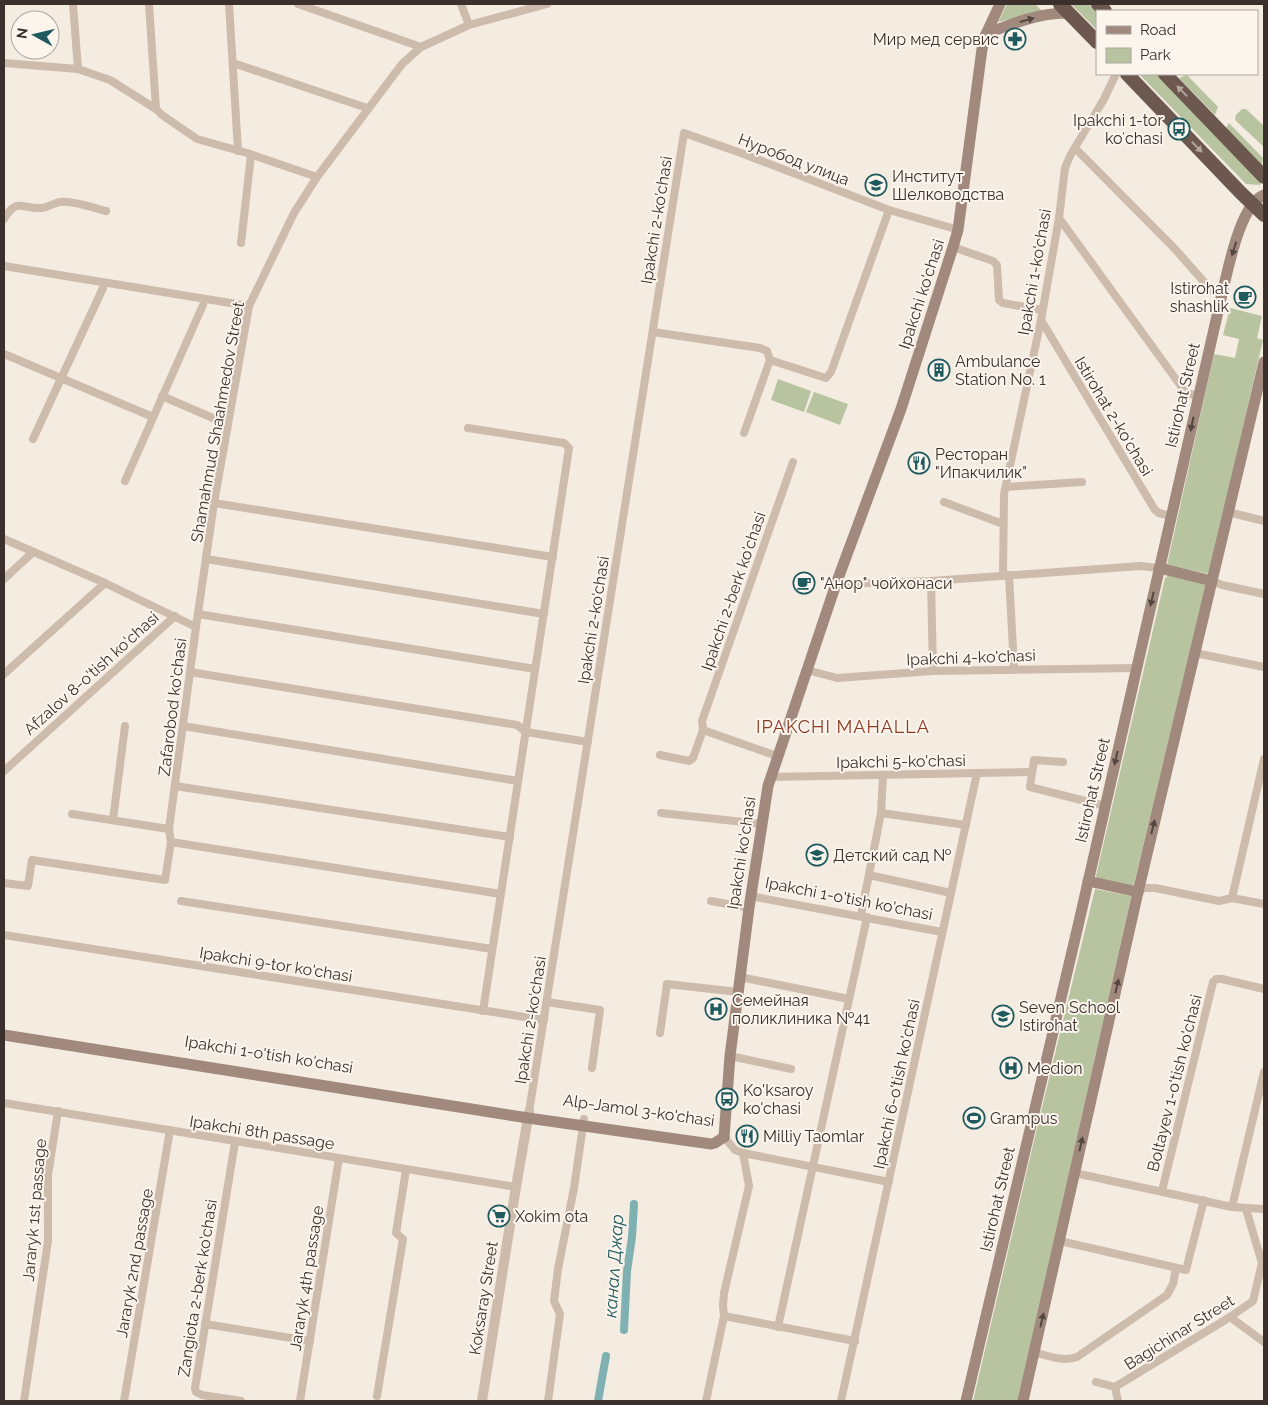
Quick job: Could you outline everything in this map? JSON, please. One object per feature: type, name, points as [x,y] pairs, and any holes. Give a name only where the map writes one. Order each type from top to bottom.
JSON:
[{"type":"highway","points":[[1064,8],[1096,41]]},
{"type":"highway","points":[[1128,75],[1264,215]]},
{"type":"highway","points":[[1166,75],[1264,177]]},
{"type":"main road","name":"Ipakchi ko'chasi","points":[[724,1137],[730,1056],[748,908],[771,778],[836,584],[900,409],[953,247],[958,230],[982,50],[986,34],[1000,4]]},
{"type":"main road","points":[[986,34],[1042,16],[1058,13],[1064,8]]},
{"type":"main road","points":[[1252,203],[1264,195]]},
{"type":"main road","name":"Istirohat Street","points":[[966,1401],[1088,881],[1222,294],[1233,250],[1252,203]]},
{"type":"main road","points":[[1022,1401],[1138,892],[1264,362]]},
{"type":"main road","points":[[1160,568],[1212,581]]},
{"type":"main road","points":[[1088,881],[1138,892]]},
{"type":"main road","name":"Ipakchi 1-o'tish ko'chasi","points":[[4,1028],[529,1115]]},
{"type":"main road","name":"Ipakchi 1-o'tish ko'chasi","points":[[4,1035],[529,1115]]},
{"type":"main road","name":"Alp-Jamol 3-ko'chasi","points":[[529,1115],[713,1138],[724,1137]]},
{"type":"street","points":[[73,4],[78,69]]},
{"type":"street","points":[[149,4],[156,109]]},
{"type":"street","points":[[229,4],[238,151]]},
{"type":"street","points":[[298,4],[421,47]]},
{"type":"street","points":[[461,4],[469,25]]},
{"type":"street","name":"Shamahmud Shaahmedov Street","points":[[196,627],[214,503],[249,306],[294,214],[317,177],[367,108],[402,64],[421,47],[469,25],[547,4]]},
{"type":"street","points":[[4,63],[78,69],[110,80],[156,109],[196,139],[317,177]]},
{"type":"street","points":[[233,63],[367,108]]},
{"type":"street","name":"Ipakchi 1-ko'chasi","points":[[1014,668],[1003,524],[1006,487],[1042,310],[1059,218],[1065,168],[1104,100],[1116,75]]},
{"type":"street","name":"Нуробод улица","points":[[684,133],[742,153],[889,210],[952,228]]},
{"type":"street","name":"Ipakchi 2-ko'chasi","points":[[529,1115],[684,133]]},
{"type":"street","points":[[1075,148],[1175,248],[1212,291],[1222,294]]},
{"type":"street","points":[[240,243],[251,155]]},
{"type":"street","points":[[4,219],[13,207],[19,204],[40,208],[60,202],[67,202],[106,211]]},
{"type":"street","points":[[770,360],[823,378],[829,376],[889,210]]},
{"type":"street","points":[[1059,218],[1186,393],[1198,396]]},
{"type":"street","points":[[953,247],[993,261],[997,265],[998,294],[999,300],[1003,303],[1042,310]]},
{"type":"street","points":[[4,266],[249,306]]},
{"type":"street","points":[[33,440],[103,288]]},
{"type":"street","points":[[125,481],[203,305]]},
{"type":"street","name":"Istirohat 2-ko'chasi","points":[[1040,320],[1155,510],[1159,514],[1171,516]]},
{"type":"street","points":[[653,332],[760,348],[767,351],[770,360],[744,433]]},
{"type":"street","points":[[4,354],[153,417]]},
{"type":"street","points":[[162,396],[215,419],[228,422]]},
{"type":"street","points":[[468,428],[567,445],[569,452],[483,1011]]},
{"type":"street","name":"Ipakchi 2-berk ko'chasi","points":[[660,756],[691,761],[694,758],[703,730],[702,721],[793,462]]},
{"type":"street","points":[[1006,487],[1082,482]]},
{"type":"street","points":[[944,502],[1003,524]]},
{"type":"street","points":[[214,503],[553,557]]},
{"type":"street","points":[[1228,512],[1264,521]]},
{"type":"street","name":"Zafarobod ko'chasi","points":[[4,539],[105,583],[196,627],[169,829],[171,842],[165,880],[32,860],[28,886],[4,883]]},
{"type":"street","points":[[4,578],[33,552]]},
{"type":"street","points":[[206,559],[544,614]]},
{"type":"street","points":[[836,584],[930,581],[1140,566],[1160,568]]},
{"type":"street","points":[[930,581],[933,671]]},
{"type":"street","points":[[1212,581],[1264,594]]},
{"type":"street","points":[[4,674],[105,583]]},
{"type":"street","points":[[198,614],[535,669]]},
{"type":"street","name":"Afzalov 8-o'tish ko'chasi","points":[[4,770],[175,616]]},
{"type":"street","points":[[1195,653],[1264,667]]},
{"type":"street","name":"Ipakchi 4-ko'chasi","points":[[807,670],[837,678],[933,671],[1014,668],[1137,668]]},
{"type":"street","points":[[190,672],[517,725],[526,732],[588,742]]},
{"type":"street","points":[[113,820],[125,726]]},
{"type":"street","points":[[183,726],[518,781]]},
{"type":"street","points":[[703,730],[777,756]]},
{"type":"street","points":[[1232,898],[1264,759]]},
{"type":"street","points":[[1063,762],[1034,760],[1030,787],[1105,806]]},
{"type":"street","name":"Ipakchi 5-ko'chasi","points":[[771,778],[1031,772]]},
{"type":"street","name":"Ipakchi 6-o'tish ko'chasi","points":[[841,1401],[976,773]]},
{"type":"street","points":[[778,1327],[849,999],[881,813],[884,776]]},
{"type":"street","points":[[175,786],[510,837]]},
{"type":"street","points":[[661,813],[762,824]]},
{"type":"street","points":[[881,813],[966,825]]},
{"type":"street","points":[[72,814],[169,829]]},
{"type":"street","points":[[171,842],[501,894]]},
{"type":"street","points":[[869,875],[951,892]]},
{"type":"street","points":[[1138,892],[1144,888],[1155,888],[1219,901],[1232,898],[1264,904]]},
{"type":"street","name":"Ipakchi 1-o'tish ko'chasi","points":[[750,896],[942,932]]},
{"type":"street","points":[[181,901],[492,949]]},
{"type":"street","points":[[711,901],[748,908]]},
{"type":"street","name":"Ipakchi 9-tor ko'chasi","points":[[4,935],[544,1020]]},
{"type":"street","points":[[740,977],[849,999]]},
{"type":"street","name":"Boltayev 1-o'tish ko'chasi","points":[[1162,1191],[1213,982],[1216,979],[1222,978],[1264,989]]},
{"type":"street","points":[[660,1032],[667,984],[738,992]]},
{"type":"street","points":[[547,1002],[600,1010],[592,1068]]},
{"type":"street","points":[[730,1056],[791,1069]]},
{"type":"street","points":[[1232,1207],[1264,1072]]},
{"type":"street","name":"Ipakchi 8th passage","points":[[4,1103],[516,1187]]},
{"type":"street","name":"Jararyk 1st passage","points":[[24,1401],[48,1241],[48,1175],[58,1111]]},
{"type":"street","name":"Koksaray Street","points":[[482,1401],[529,1115]]},
{"type":"street","points":[[548,1401],[560,1314],[554,1301],[558,1269],[574,1188],[584,1122]]},
{"type":"street","name":"Jararyk 2nd passage","points":[[124,1401],[170,1130]]},
{"type":"street","points":[[724,1137],[735,1150],[743,1153],[889,1182]]},
{"type":"street","name":"Zangiota 2-berk ko'chasi","points":[[235,1142],[195,1388],[196,1392],[202,1395],[242,1401]]},
{"type":"street","points":[[706,1401],[724,1316],[724,1294],[749,1186],[743,1153]]},
{"type":"street","name":"Jararyk 4th passage","points":[[300,1401],[339,1158]]},
{"type":"street","points":[[377,1396],[403,1239],[396,1233],[406,1170]]},
{"type":"street","points":[[1075,1172],[1232,1207],[1264,1209]]},
{"type":"street","points":[[1060,1241],[1184,1270],[1187,1269],[1204,1200]]},
{"type":"street","name":"Bаgichinar Street","points":[[1115,1387],[1230,1318],[1253,1301],[1263,1267],[1246,1209]]},
{"type":"street","points":[[1034,1352],[1061,1359],[1077,1357],[1167,1295],[1173,1284],[1176,1268]]},
{"type":"street","points":[[724,1316],[854,1341]]},
{"type":"street","points":[[1230,1318],[1264,1342]]},
{"type":"street","points":[[205,1324],[310,1341]]},
{"type":"street","points":[[1096,1382],[1115,1387],[1118,1401]]},
{"type":"green space","points":[[1007,4],[1035,4],[1042,11],[998,22]]},
{"type":"green space","points":[[1071,4],[1089,4],[1096,11],[1096,29]]},
{"type":"green space","points":[[1140,75],[1158,75],[1262,181],[1260,185],[1246,184]]},
{"type":"green space","points":[[1187,75],[1218,107],[1215,115],[1179,78]]},
{"type":"green space","points":[[1242,109],[1246,109],[1264,126],[1264,147],[1235,120],[1236,115]]},
{"type":"green space","points":[[1229,123],[1263,158],[1262,165],[1226,128]]},
{"type":"green space","points":[[1230,308],[1262,316],[1257,338],[1263,340],[1209,574],[1167,565],[1214,354],[1235,358],[1239,339],[1223,335]]},
{"type":"green space","points":[[778,379],[811,391],[804,412],[771,400]]},
{"type":"green space","points":[[814,392],[848,404],[840,425],[806,412]]},
{"type":"green space","points":[[1169,575],[1206,585],[1132,886],[1098,879],[1096,876],[1165,578]]},
{"type":"green space","points":[[1095,889],[1131,897],[1018,1401],[973,1401],[1036,1132]]},
{"type":"waterway","name":"канал Джар","points":[[624,1330],[627,1271],[634,1204]]},
{"type":"waterway","name":"канал Джар","points":[[598,1401],[606,1356]]},
{"type":"place","name":"Мир мед сервис","points":[[1015,39]]},
{"type":"place","name":"Ipakchi 1-tor koʻchasi","points":[[1179,129]]},
{"type":"place","name":"Институт Шелководства","points":[[876,185]]},
{"type":"place","name":"Istirohat shashlik","points":[[1245,297]]},
{"type":"place","name":"Ambulance Station No. 1","points":[[939,370]]},
{"type":"place","name":"Ресторан \"Ипакчилик\"","points":[[919,463]]},
{"type":"place","name":"\"Анор\" чойхонаси","points":[[804,583]]},
{"type":"place","name":"Детский сад №","points":[[817,855]]},
{"type":"place","name":"Семейная поликлиника №41","points":[[716,1009]]},
{"type":"place","name":"Seven School Istirohat","points":[[1003,1016]]},
{"type":"place","name":"Medion","points":[[1011,1068]]},
{"type":"place","name":"Ko'ksaroy ko'chasi","points":[[727,1099]]},
{"type":"place","name":"Grampus","points":[[974,1118]]},
{"type":"place","name":"Milliy Taomlar","points":[[747,1136]]},
{"type":"place","name":"Xokim ota","points":[[499,1216]]},
{"type":"district","name":"IPAKCHI MAHALLA","points":[[843,727]]}]
